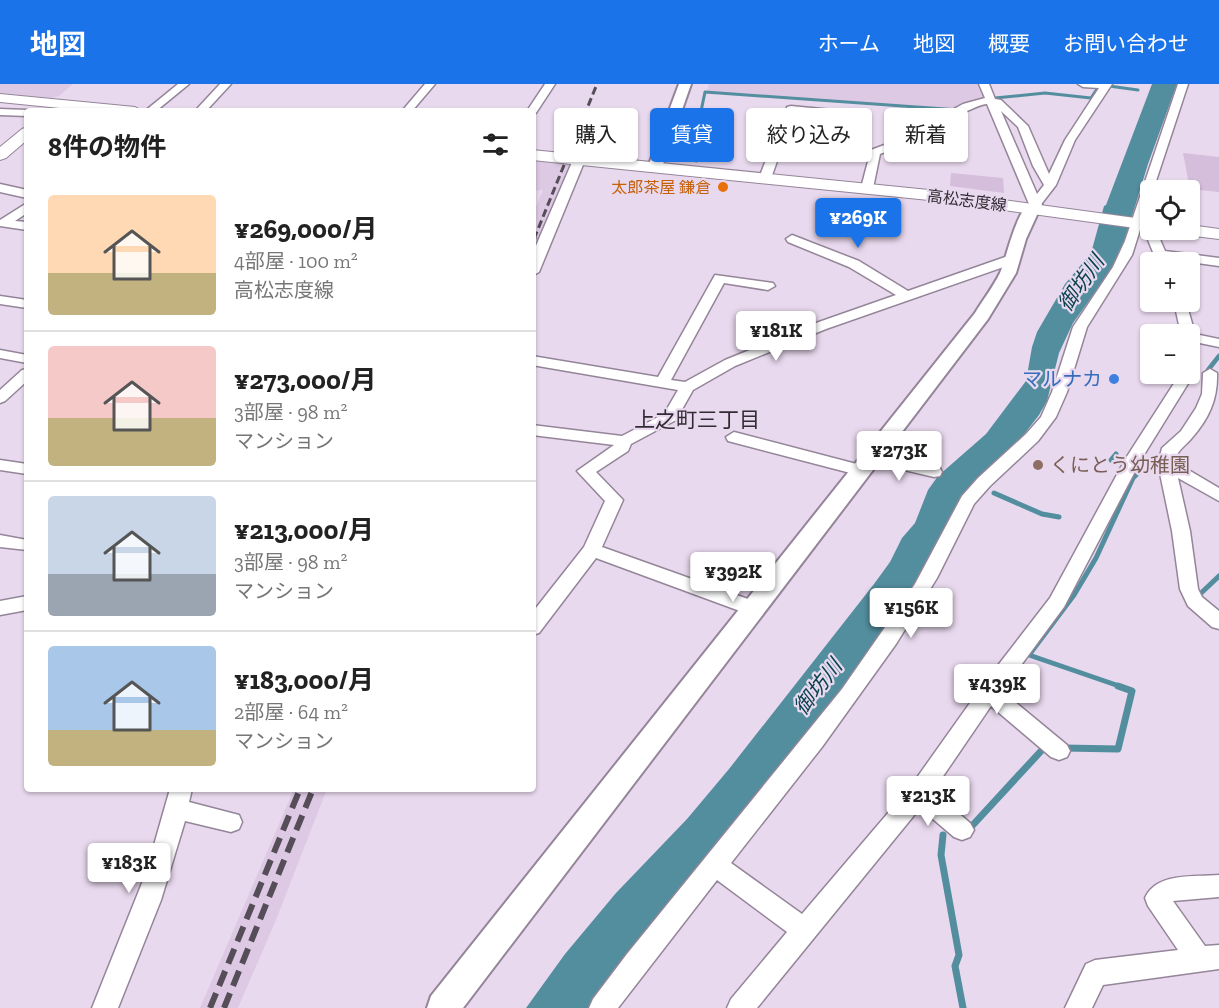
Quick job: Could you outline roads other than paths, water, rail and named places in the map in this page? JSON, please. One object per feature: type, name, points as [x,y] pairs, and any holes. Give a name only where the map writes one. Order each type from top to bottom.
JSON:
[{"type":"main road","points":[[55,107],[75,89]]},
{"type":"main road","points":[[0,98],[55,107]]},
{"type":"main road","points":[[0,103],[75,108]]},
{"type":"main road","points":[[0,155],[24,135]]},
{"type":"main road","name":"高松志度線","points":[[536,150],[868,185],[1140,221]]},
{"type":"main road","name":"高松志度線","points":[[536,155],[554,157]]},
{"type":"main road","name":"高松志度線","points":[[618,162],[656,164]]},
{"type":"main road","points":[[1200,225],[1219,228]]},
{"type":"main road","points":[[1200,232],[1219,234]]},
{"type":"street","points":[[154,108],[183,84]]},
{"type":"street","points":[[203,108],[226,84]]},
{"type":"street","points":[[410,108],[430,84]]},
{"type":"street","points":[[534,108],[550,84]]},
{"type":"street","points":[[656,164],[685,84]]},
{"type":"street","points":[[984,84],[1034,206]]},
{"type":"street","points":[[1083,84],[1106,85]]},
{"type":"street","points":[[1154,180],[1183,84]]},
{"type":"street","points":[[443,1008],[982,315],[999,290],[1013,259],[1022,229],[1034,206],[1050,185],[1070,141],[1106,85]]},
{"type":"street","points":[[964,108],[991,100],[1009,111],[1023,126],[1039,166],[1050,185]]},
{"type":"street","points":[[792,105],[849,114],[846,138],[782,132],[792,105]]},
{"type":"street","points":[[0,112],[24,113]]},
{"type":"street","points":[[868,185],[875,152],[884,149]]},
{"type":"street","points":[[536,262],[578,162]]},
{"type":"street","points":[[766,175],[771,162]]},
{"type":"street","points":[[0,188],[24,193]]},
{"type":"street","points":[[24,209],[4,223],[24,226]]},
{"type":"street","points":[[602,1008],[645,948],[715,865],[881,650],[934,569],[969,499],[1041,428],[1058,399],[1070,350],[1080,326],[1123,264],[1140,224]]},
{"type":"street","points":[[792,239],[854,264],[906,296]]},
{"type":"street","points":[[536,430],[624,441],[670,417],[687,387],[730,363],[821,326],[1013,259]]},
{"type":"street","points":[[1200,261],[1219,262]]},
{"type":"street","points":[[663,381],[720,278],[768,286]]},
{"type":"street","points":[[0,300],[24,304]]},
{"type":"street","points":[[1200,339],[1219,343]]},
{"type":"street","points":[[0,354],[24,358]]},
{"type":"street","points":[[536,361],[687,387]]},
{"type":"street","points":[[1200,372],[1215,375],[1210,394],[1187,434],[1168,452],[1166,464],[1182,531],[1189,589],[1195,601],[1219,622]]},
{"type":"street","points":[[0,398],[24,376]]},
{"type":"street","points":[[740,1008],[919,793],[989,692],[1057,602],[1149,433],[1180,384]]},
{"type":"street","points":[[1149,433],[1172,447]]},
{"type":"street","points":[[734,437],[867,464],[934,472]]},
{"type":"street","points":[[536,618],[592,550],[614,500],[585,471],[622,447],[624,441]]},
{"type":"street","points":[[1166,464],[1219,495]]},
{"type":"street","points":[[0,465],[24,469]]},
{"type":"street","points":[[0,541],[24,545]]},
{"type":"street","points":[[592,550],[755,609]]},
{"type":"street","points":[[0,608],[24,604]]},
{"type":"street","points":[[989,692],[1059,751]]},
{"type":"street","points":[[919,793],[963,830]]},
{"type":"street","points":[[105,1008],[142,922],[171,836],[179,799],[231,822]]},
{"type":"street","points":[[715,865],[805,931]]},
{"type":"street","points":[[1208,957],[1157,898],[1168,890],[1219,886]]},
{"type":"street","points":[[1078,1008],[1095,973],[1208,957]]},
{"type":"water","name":"御坊川","points":[[1152,84],[1177,84],[1143,180],[1140,180],[1140,190],[1122,249],[1111,270],[1073,323],[1059,353],[1047,401],[1015,446],[982,479],[914,594],[840,692],[590,1008],[526,1008],[565,954],[616,893],[687,819],[729,769],[890,562],[902,538],[915,523],[928,490],[938,476],[986,434],[1026,381],[1037,332],[1065,284],[1091,253],[1106,205]]},
{"type":"waterway","points":[[995,98],[1045,93],[1091,98],[1099,86]]},
{"type":"waterway","points":[[1109,86],[1138,90]]},
{"type":"waterway","points":[[702,108],[705,92],[931,108]]},
{"type":"waterway","points":[[1208,370],[1219,356]]},
{"type":"waterway","points":[[1111,460],[1116,454]]},
{"type":"waterway","points":[[1122,687],[1029,655],[1074,595],[1096,558],[1133,478],[1150,461],[1146,461]]},
{"type":"waterway","points":[[994,493],[1042,514],[1059,517]]},
{"type":"waterway","points":[[1198,596],[1219,576]]},
{"type":"waterway","points":[[1064,748],[1118,749],[1132,691],[1118,686]]},
{"type":"waterway","points":[[971,827],[1042,750]]},
{"type":"waterway","points":[[943,835],[941,855],[959,955],[955,966],[963,1008]]},
{"type":"railway","points":[[536,234],[597,84]]},
{"type":"railway","points":[[210,1008],[299,792]]},
{"type":"railway","points":[[224,1008],[312,792]]},
{"type":"place","name":"太郎茶屋 鎌倉","points":[[723,187]]},
{"type":"place","name":"マルナカ","points":[[1114,379]]},
{"type":"place","name":"くにとう幼稚園","points":[[1038,465]]},
{"type":"district","name":"上之町三丁目","points":[[697,420]]}]
